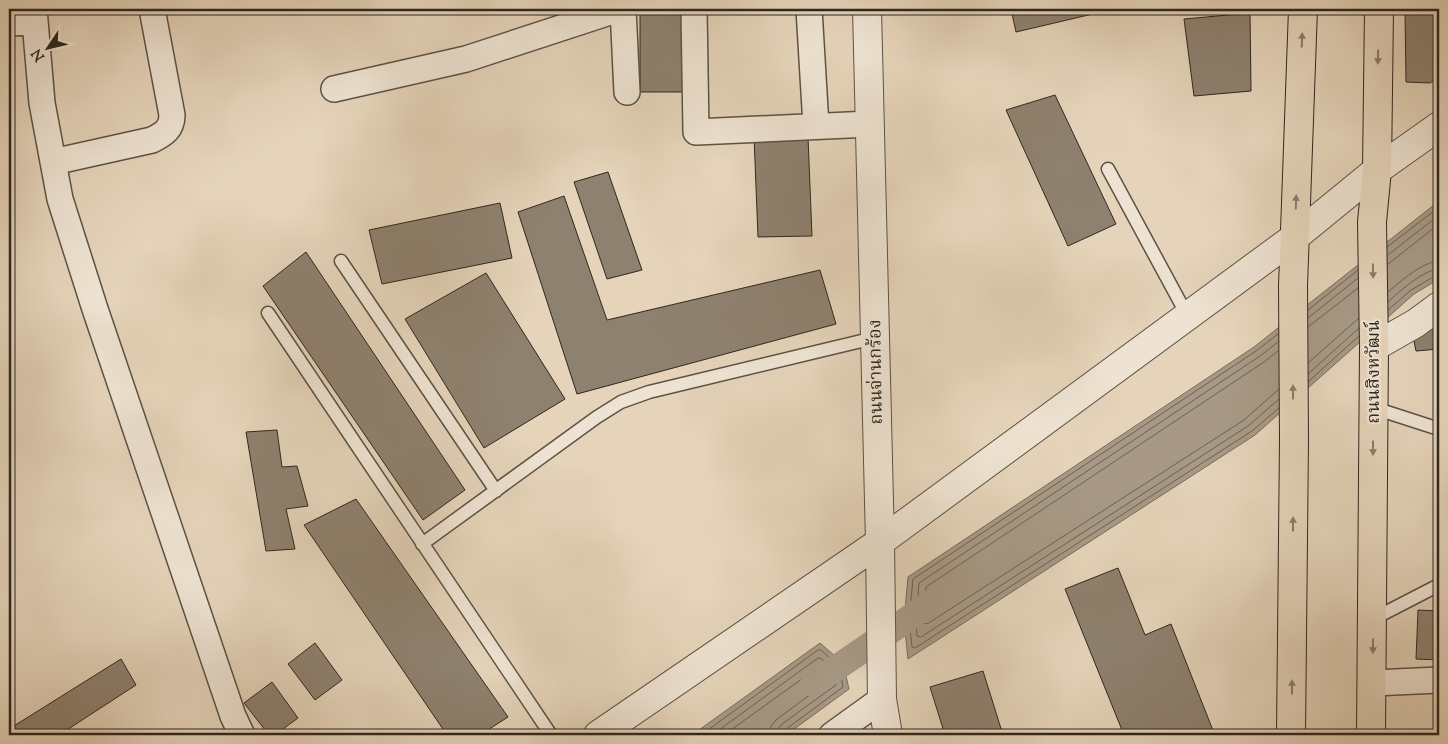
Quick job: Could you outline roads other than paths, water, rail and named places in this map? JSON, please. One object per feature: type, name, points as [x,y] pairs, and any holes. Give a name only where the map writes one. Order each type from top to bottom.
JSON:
[{"type":"main road","points":[[1291,735],[1294,440],[1293,286],[1303,9]]},
{"type":"main road","name":"ถนนสิงหวัฒน์","points":[[1372,735],[1374,347],[1372,222],[1376,170],[1379,9]]},
{"type":"street","points":[[53,162],[152,140],[165,133],[170,127],[172,115],[152,9]]},
{"type":"street","points":[[334,89],[466,59],[619,9]]},
{"type":"street","points":[[624,9],[627,92]]},
{"type":"street","points":[[694,9],[696,132],[870,124]]},
{"type":"street","points":[[809,9],[816,126]]},
{"type":"street","name":"ถนนจ่านกร้อง","points":[[867,9],[882,699],[888,735]]},
{"type":"street","points":[[9,23],[35,15],[42,103],[60,199],[95,309],[242,735]]},
{"type":"street","points":[[598,735],[880,542],[1295,237],[1376,170],[1439,126]]},
{"type":"street","points":[[1374,347],[1416,323],[1439,306]]},
{"type":"street","points":[[1373,683],[1439,680]]},
{"type":"street","points":[[832,735],[882,699]]},
{"type":"lane","points":[[1108,169],[1187,315]]},
{"type":"lane","points":[[341,261],[496,491]]},
{"type":"lane","points":[[268,313],[551,735]]},
{"type":"lane","points":[[422,544],[597,417],[631,397],[874,338]]},
{"type":"lane","points":[[1374,408],[1439,429]]},
{"type":"lane","points":[[1373,619],[1439,585]]},
{"type":"water","points":[[1439,201],[1439,279],[1414,294],[1255,435],[908,659],[904,621],[908,577],[1254,347]]},
{"type":"water","points":[[820,643],[843,663],[849,689],[786,735],[692,735]]},
{"type":"waterway","points":[[813,684],[934,601]]}]
